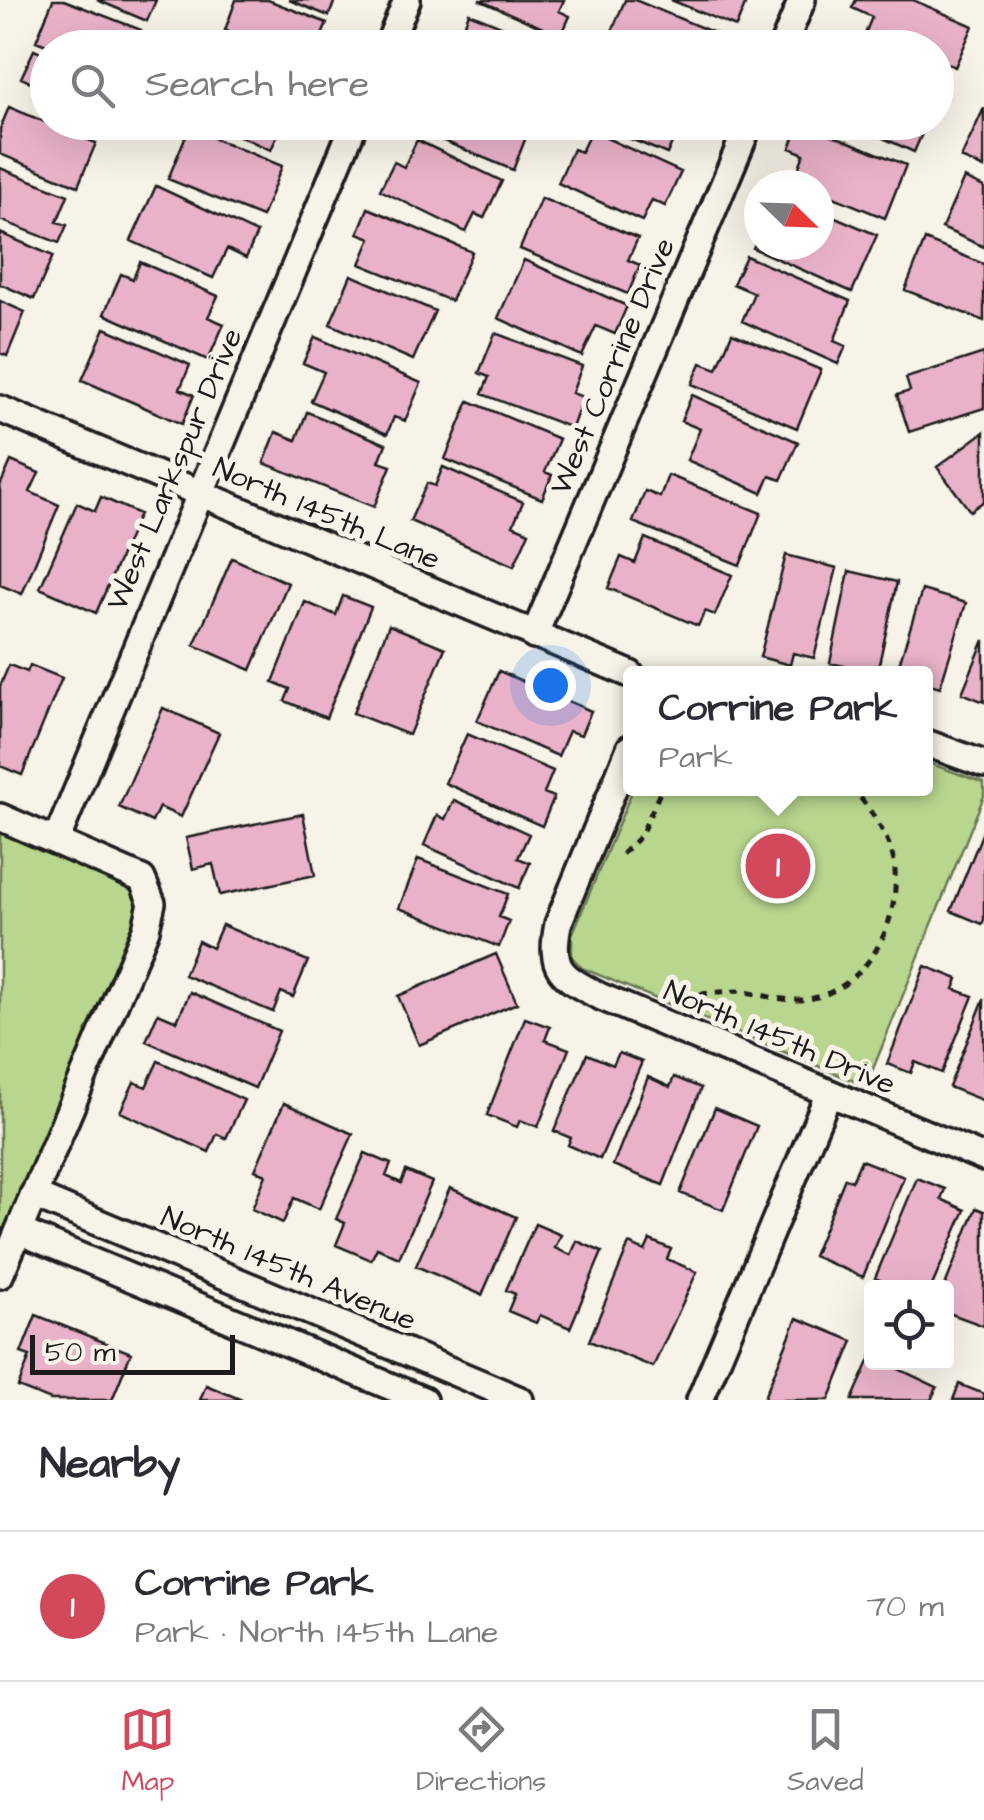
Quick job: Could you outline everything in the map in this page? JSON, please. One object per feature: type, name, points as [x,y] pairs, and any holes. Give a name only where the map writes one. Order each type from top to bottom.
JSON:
[{"type":"street","points":[[394,30],[407,0]]},
{"type":"street","points":[[790,30],[802,0]]},
{"type":"street","name":"West Larkspur Drive","points":[[56,842],[347,140]]},
{"type":"street","name":"West Corrine Drive","points":[[534,636],[742,140]]},
{"type":"street","name":"North 145th Lane","points":[[0,409],[623,671]]},
{"type":"street","points":[[933,746],[984,764]]},
{"type":"street","name":"North 145th Drive","points":[[623,765],[558,924],[553,950],[569,980],[984,1158]]},
{"type":"street","points":[[0,817],[142,880],[152,903],[146,930],[0,1276]]},
{"type":"street","points":[[700,1400],[829,1093]]},
{"type":"street","name":"North 145th Avenue","points":[[34,1196],[520,1400]]},
{"type":"street","points":[[19,1231],[371,1390],[423,1400]]},
{"type":"street","points":[[371,1390],[390,1346]]},
{"type":"path","points":[[622,854],[641,835],[658,796]]},
{"type":"path","points":[[700,994],[738,992],[799,1000],[829,992],[858,976],[880,945],[892,907],[894,863],[882,828],[859,796]]},
{"type":"green space","points":[[933,765],[984,783],[984,796],[866,1086],[582,968],[572,957],[572,935],[630,796],[933,796]]},
{"type":"green space","points":[[0,831],[135,887],[142,910],[0,1244]]},
{"type":"building","points":[[53,0],[64,0],[141,30],[41,30]]},
{"type":"building","points":[[97,0],[156,0],[147,21]]},
{"type":"building","points":[[236,0],[268,0],[327,23],[324,30],[225,30]]},
{"type":"building","points":[[289,0],[335,0],[329,16]]},
{"type":"building","points":[[479,0],[564,0],[559,11],[570,16],[564,30],[547,30]]},
{"type":"building","points":[[625,0],[635,0],[707,30],[612,30]]},
{"type":"building","points":[[671,0],[747,0],[736,27]]},
{"type":"building","points":[[856,0],[913,0],[973,26],[955,67],[954,30],[867,30],[872,17],[852,8]]},
{"type":"building","points":[[469,13],[511,30],[462,30]]},
{"type":"building","points":[[30,59],[30,82],[21,78]]},
{"type":"building","points":[[9,107],[30,116],[30,140],[96,143],[78,186],[0,154],[0,129]]},
{"type":"building","points":[[984,108],[984,168],[961,158]]},
{"type":"building","points":[[184,140],[218,140],[282,166],[262,217],[168,179]]},
{"type":"building","points":[[248,140],[275,140],[271,150]]},
{"type":"building","points":[[417,140],[502,181],[484,218],[475,214],[466,232],[380,190],[394,162],[404,167]]},
{"type":"building","points":[[441,140],[525,140],[513,170]]},
{"type":"building","points":[[587,140],[611,140],[681,172],[665,206],[652,200],[642,221],[558,183],[573,149],[581,152]]},
{"type":"building","points":[[633,140],[673,140],[667,154]]},
{"type":"building","points":[[793,140],[844,140],[906,165],[885,218],[834,197],[834,170],[798,170],[804,154],[790,148]]},
{"type":"building","points":[[888,140],[919,140],[914,152]]},
{"type":"building","points":[[0,168],[68,195],[57,222],[67,225],[59,243],[0,220]]},
{"type":"building","points":[[964,178],[984,187],[984,247],[942,228]]},
{"type":"building","points":[[156,186],[257,233],[246,258],[227,249],[213,278],[131,241]]},
{"type":"building","points":[[541,198],[638,238],[628,260],[640,265],[628,294],[520,249]]},
{"type":"building","points":[[368,208],[472,252],[451,301],[360,264],[371,238],[358,233]]},
{"type":"building","points":[[834,216],[877,235],[852,292],[780,260],[834,260]]},
{"type":"building","points":[[0,233],[53,256],[34,299],[0,284]]},
{"type":"building","points":[[925,240],[984,264],[984,321],[905,290]]},
{"type":"building","points":[[524,260],[627,306],[615,334],[596,326],[582,356],[498,318]]},
{"type":"building","points":[[744,260],[755,260],[850,301],[834,341],[846,346],[838,364],[742,321],[754,293],[733,284]]},
{"type":"building","points":[[140,262],[218,296],[208,317],[224,324],[208,360],[104,314],[121,274],[133,279]]},
{"type":"building","points":[[351,275],[435,311],[413,360],[330,324]]},
{"type":"building","points":[[0,301],[25,312],[7,356],[0,353]]},
{"type":"building","points":[[105,328],[190,365],[180,389],[194,395],[182,424],[82,380]]},
{"type":"building","points":[[495,333],[582,366],[572,393],[583,397],[572,428],[482,394],[489,377],[479,373]]},
{"type":"building","points":[[732,333],[821,370],[797,428],[692,384],[701,363],[717,369]]},
{"type":"building","points":[[315,337],[421,383],[405,421],[394,417],[387,434],[311,401],[324,372],[303,363]]},
{"type":"building","points":[[984,353],[984,408],[909,432],[897,395],[910,391],[906,378]]},
{"type":"building","points":[[692,395],[798,442],[781,480],[770,476],[762,493],[687,460],[700,429],[681,421]]},
{"type":"building","points":[[469,401],[559,439],[545,472],[552,475],[542,499],[445,459]]},
{"type":"building","points":[[307,412],[386,444],[379,462],[391,466],[374,507],[264,463],[276,432],[296,440]]},
{"type":"building","points":[[984,432],[984,501],[970,511],[937,467]]},
{"type":"building","points":[[11,461],[39,473],[30,492],[59,505],[22,594],[0,585],[0,486]]},
{"type":"building","points":[[443,467],[523,502],[513,525],[529,532],[514,566],[410,521],[427,483],[435,486]]},
{"type":"building","points":[[668,475],[761,513],[740,565],[633,522],[645,491],[660,497]]},
{"type":"building","points":[[101,497],[139,514],[96,613],[40,588],[77,503],[95,511]]},
{"type":"building","points":[[645,538],[732,575],[715,615],[705,611],[698,626],[608,588],[621,557],[635,563]]},
{"type":"building","points":[[786,555],[837,568],[814,658],[793,653],[790,665],[760,657]]},
{"type":"building","points":[[232,558],[288,583],[251,670],[194,645]]},
{"type":"building","points":[[849,571],[897,582],[879,666],[830,663]]},
{"type":"building","points":[[922,590],[966,603],[940,687],[933,685],[933,666],[898,666]]},
{"type":"building","points":[[343,596],[371,607],[326,718],[285,701],[290,689],[273,682],[305,602],[336,615]]},
{"type":"building","points":[[389,625],[445,648],[409,735],[353,713]]},
{"type":"building","points":[[984,640],[984,702],[962,693]]},
{"type":"building","points":[[9,665],[27,672],[30,665],[62,678],[22,775],[0,766],[0,686]]},
{"type":"building","points":[[499,671],[591,711],[581,735],[569,731],[558,756],[477,721]]},
{"type":"building","points":[[163,708],[219,733],[181,817],[159,807],[152,822],[119,807]]},
{"type":"building","points":[[467,734],[553,771],[544,793],[554,797],[542,826],[445,783]]},
{"type":"building","points":[[454,800],[529,834],[518,858],[530,863],[519,888],[424,845],[437,815],[445,819]]},
{"type":"building","points":[[303,814],[315,875],[220,895],[213,864],[193,869],[186,838]]},
{"type":"building","points":[[984,829],[984,920],[982,924],[951,911]]},
{"type":"building","points":[[418,859],[508,894],[499,917],[509,921],[499,947],[399,908]]},
{"type":"building","points":[[222,925],[308,961],[293,997],[281,992],[273,1012],[184,975],[198,941],[212,948]]},
{"type":"building","points":[[496,954],[517,1003],[419,1045],[398,996]]},
{"type":"building","points":[[925,966],[958,979],[954,989],[973,996],[942,1073],[915,1062],[911,1073],[887,1064]]},
{"type":"building","points":[[190,992],[279,1031],[255,1088],[146,1041],[158,1013],[177,1021]]},
{"type":"building","points":[[984,999],[984,1101],[949,1087]]},
{"type":"building","points":[[525,1018],[550,1027],[545,1040],[569,1049],[538,1127],[520,1120],[517,1127],[487,1115]]},
{"type":"building","points":[[619,1053],[642,1062],[600,1159],[568,1145],[571,1138],[554,1131],[587,1054],[613,1065]]},
{"type":"building","points":[[158,1061],[244,1100],[226,1138],[217,1134],[209,1152],[120,1112],[134,1082],[146,1087]]},
{"type":"building","points":[[648,1077],[670,1087],[674,1077],[701,1088],[663,1185],[613,1165]]},
{"type":"building","points":[[284,1103],[353,1134],[319,1209],[294,1198],[283,1223],[252,1209],[266,1175],[255,1170]]},
{"type":"building","points":[[715,1108],[757,1126],[723,1210],[680,1193]]},
{"type":"building","points":[[365,1153],[391,1164],[386,1176],[401,1183],[406,1171],[432,1182],[399,1258],[377,1248],[371,1260],[336,1245],[345,1223],[336,1219]]},
{"type":"building","points":[[861,1160],[904,1177],[863,1277],[813,1256],[845,1178],[852,1181]]},
{"type":"building","points":[[917,1178],[945,1189],[941,1199],[965,1210],[934,1280],[875,1278]]},
{"type":"building","points":[[450,1188],[516,1217],[482,1295],[416,1266]]},
{"type":"building","points":[[976,1208],[984,1211],[984,1326],[954,1315],[954,1280],[947,1280]]},
{"type":"building","points":[[535,1224],[561,1235],[555,1248],[571,1255],[577,1241],[602,1252],[570,1328],[540,1315],[536,1323],[508,1311],[515,1294],[506,1290]]},
{"type":"building","points":[[650,1240],[671,1249],[667,1259],[697,1272],[653,1367],[589,1341],[629,1244],[645,1251]]},
{"type":"building","points":[[36,1315],[131,1353],[112,1400],[51,1400],[18,1387],[30,1356],[21,1353]]},
{"type":"building","points":[[797,1318],[853,1341],[829,1400],[763,1400]]},
{"type":"building","points":[[865,1370],[901,1370],[937,1387],[931,1400],[852,1400]]},
{"type":"building","points":[[959,1384],[984,1394],[984,1400],[953,1400]]},
{"type":"building","points":[[206,1385],[242,1400],[200,1400]]},
{"type":"place","name":"Corrine Park","points":[[778,866]]}]
